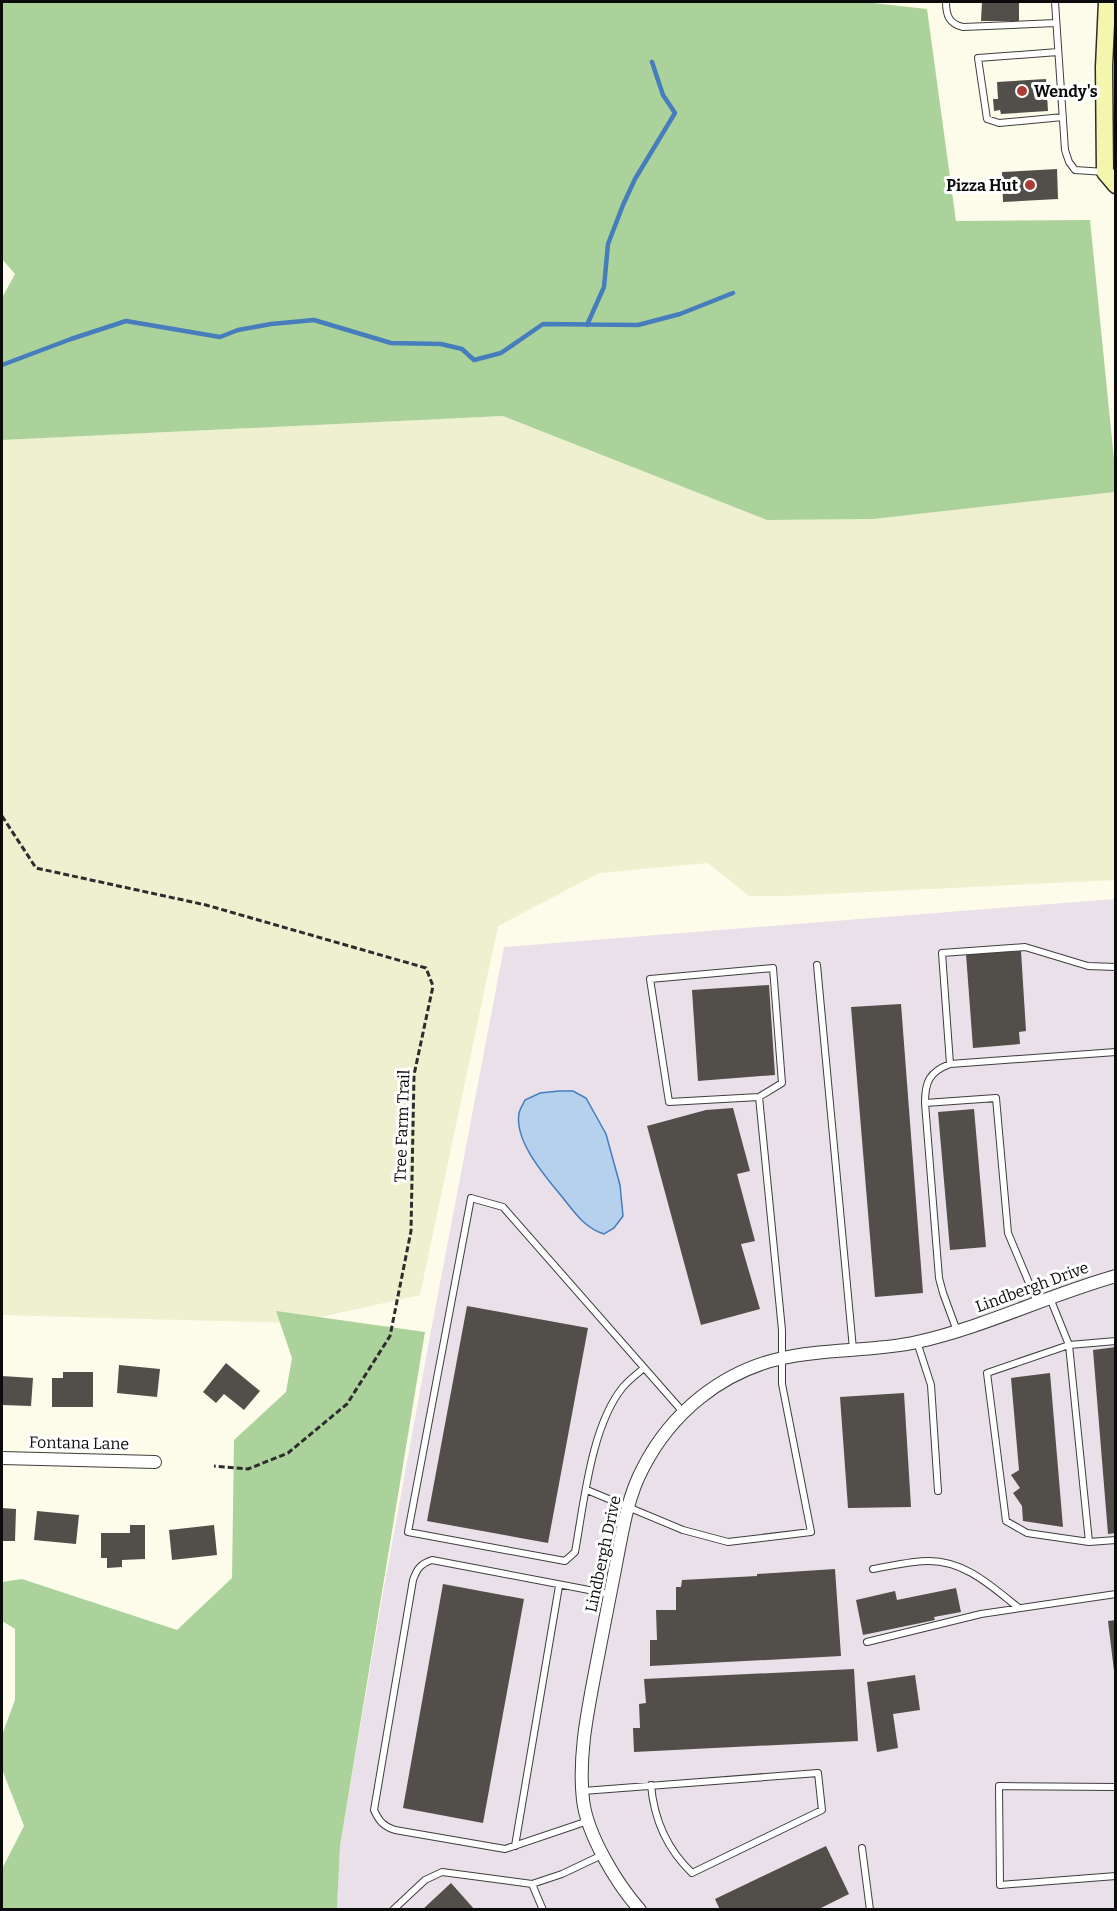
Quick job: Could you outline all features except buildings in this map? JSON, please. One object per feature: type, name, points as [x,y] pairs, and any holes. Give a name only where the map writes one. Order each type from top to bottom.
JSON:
[{"type":"main road","points":[[1107,2],[1104,67],[1105,172],[1116,186]]},
{"type":"street","name":"Lindbergh Drive","points":[[640,1910],[607,1865],[588,1821],[583,1803],[584,1731],[628,1506],[642,1469],[665,1432],[705,1393],[751,1368],[781,1358],[804,1354],[884,1348],[917,1342],[957,1331],[1116,1276]]},
{"type":"street","name":"Fontana Lane","points":[[2,1458],[155,1462]]},
{"type":"lane","points":[[946,2],[951,22],[963,27],[1056,22]]},
{"type":"lane","points":[[1055,2],[1065,150],[1075,170],[1105,172]]},
{"type":"lane","points":[[1058,52],[978,58],[987,119],[999,123],[1063,117]]},
{"type":"lane","points":[[950,1064],[942,953],[1025,947],[1088,966],[1116,967]]},
{"type":"lane","points":[[818,965],[853,1350]]},
{"type":"lane","points":[[772,968],[782,1083],[759,1097],[669,1102],[650,979],[772,968]]},
{"type":"lane","points":[[957,1331],[939,1278],[925,1103],[925,1089],[929,1079],[938,1069],[950,1064],[1116,1052]]},
{"type":"lane","points":[[587,1490],[683,1530],[728,1542],[811,1532],[782,1384],[782,1330],[759,1097]]},
{"type":"lane","points":[[925,1103],[996,1098],[1008,1233],[1037,1302]]},
{"type":"lane","points":[[644,1368],[624,1386],[605,1418],[597,1439],[575,1552],[565,1561],[408,1532],[471,1198],[503,1207],[683,1412]]},
{"type":"lane","points":[[1050,1298],[1069,1346],[1089,1542]]},
{"type":"lane","points":[[1116,1341],[1069,1346],[987,1373],[1006,1521],[1027,1533],[1089,1542],[1116,1540]]},
{"type":"lane","points":[[917,1342],[931,1385],[938,1491]]},
{"type":"lane","points":[[588,1821],[505,1849],[395,1830],[386,1827],[378,1820],[374,1810],[413,1580],[416,1570],[423,1563],[432,1560],[610,1594]]},
{"type":"lane","points":[[873,1569],[929,1561],[957,1565],[980,1576],[1019,1608]]},
{"type":"lane","points":[[515,1846],[559,1586]]},
{"type":"lane","points":[[867,1642],[981,1614],[1116,1594]]},
{"type":"lane","points":[[583,1791],[651,1785],[818,1773],[822,1810],[692,1873],[681,1863],[667,1843],[652,1803],[651,1785]]},
{"type":"lane","points":[[1116,1787],[999,1786],[1000,1885],[1116,1876]]},
{"type":"lane","points":[[861,1848],[870,1910]]},
{"type":"lane","points":[[393,1910],[425,1880],[442,1872],[532,1884],[562,1874],[603,1855]]},
{"type":"lane","points":[[532,1884],[543,1910]]},
{"type":"path","name":"Tree Farm Trail","points":[[2,816],[36,868],[206,904],[386,956],[426,968],[433,986],[414,1075],[411,1231],[390,1336],[347,1404],[288,1453],[248,1469],[214,1466]]},
{"type":"shaded area","points":[[1115,899],[1115,1909],[337,1910],[340,1846],[383,1593],[504,947]]},
{"type":"green space","points":[[2,2],[864,2],[927,9],[956,221],[1090,220],[1115,469],[1115,492],[873,519],[767,520],[503,416],[2,440],[2,298],[15,274],[2,259]]},
{"type":"green space","points":[[503,416],[767,520],[873,519],[1115,492],[1115,880],[749,896],[708,863],[599,873],[498,926],[420,1295],[294,1323],[2,1315],[2,440]]},
{"type":"green space","points":[[276,1311],[425,1332],[340,1846],[337,1909],[2,1909],[2,1869],[24,1826],[2,1769],[2,1735],[15,1700],[15,1629],[2,1621],[2,1582],[22,1579],[177,1630],[232,1578],[234,1440],[286,1392],[292,1358]]},
{"type":"water","points":[[573,1091],[586,1098],[606,1134],[620,1185],[623,1216],[614,1228],[604,1234],[591,1228],[576,1214],[540,1170],[521,1136],[519,1113],[525,1100],[540,1093]]},
{"type":"waterway","points":[[587,325],[604,287],[608,244],[623,205],[635,179],[675,113],[663,95],[652,62]]},
{"type":"waterway","points":[[2,365],[126,321],[220,337],[238,330],[271,324],[314,320],[391,343],[441,344],[462,349],[474,360],[501,353],[543,324],[638,325],[680,314],[733,293]]},
{"type":"place","name":"Wendy's","points":[[1022,91]]},
{"type":"place","name":"Pizza Hut","points":[[1030,185]]}]
